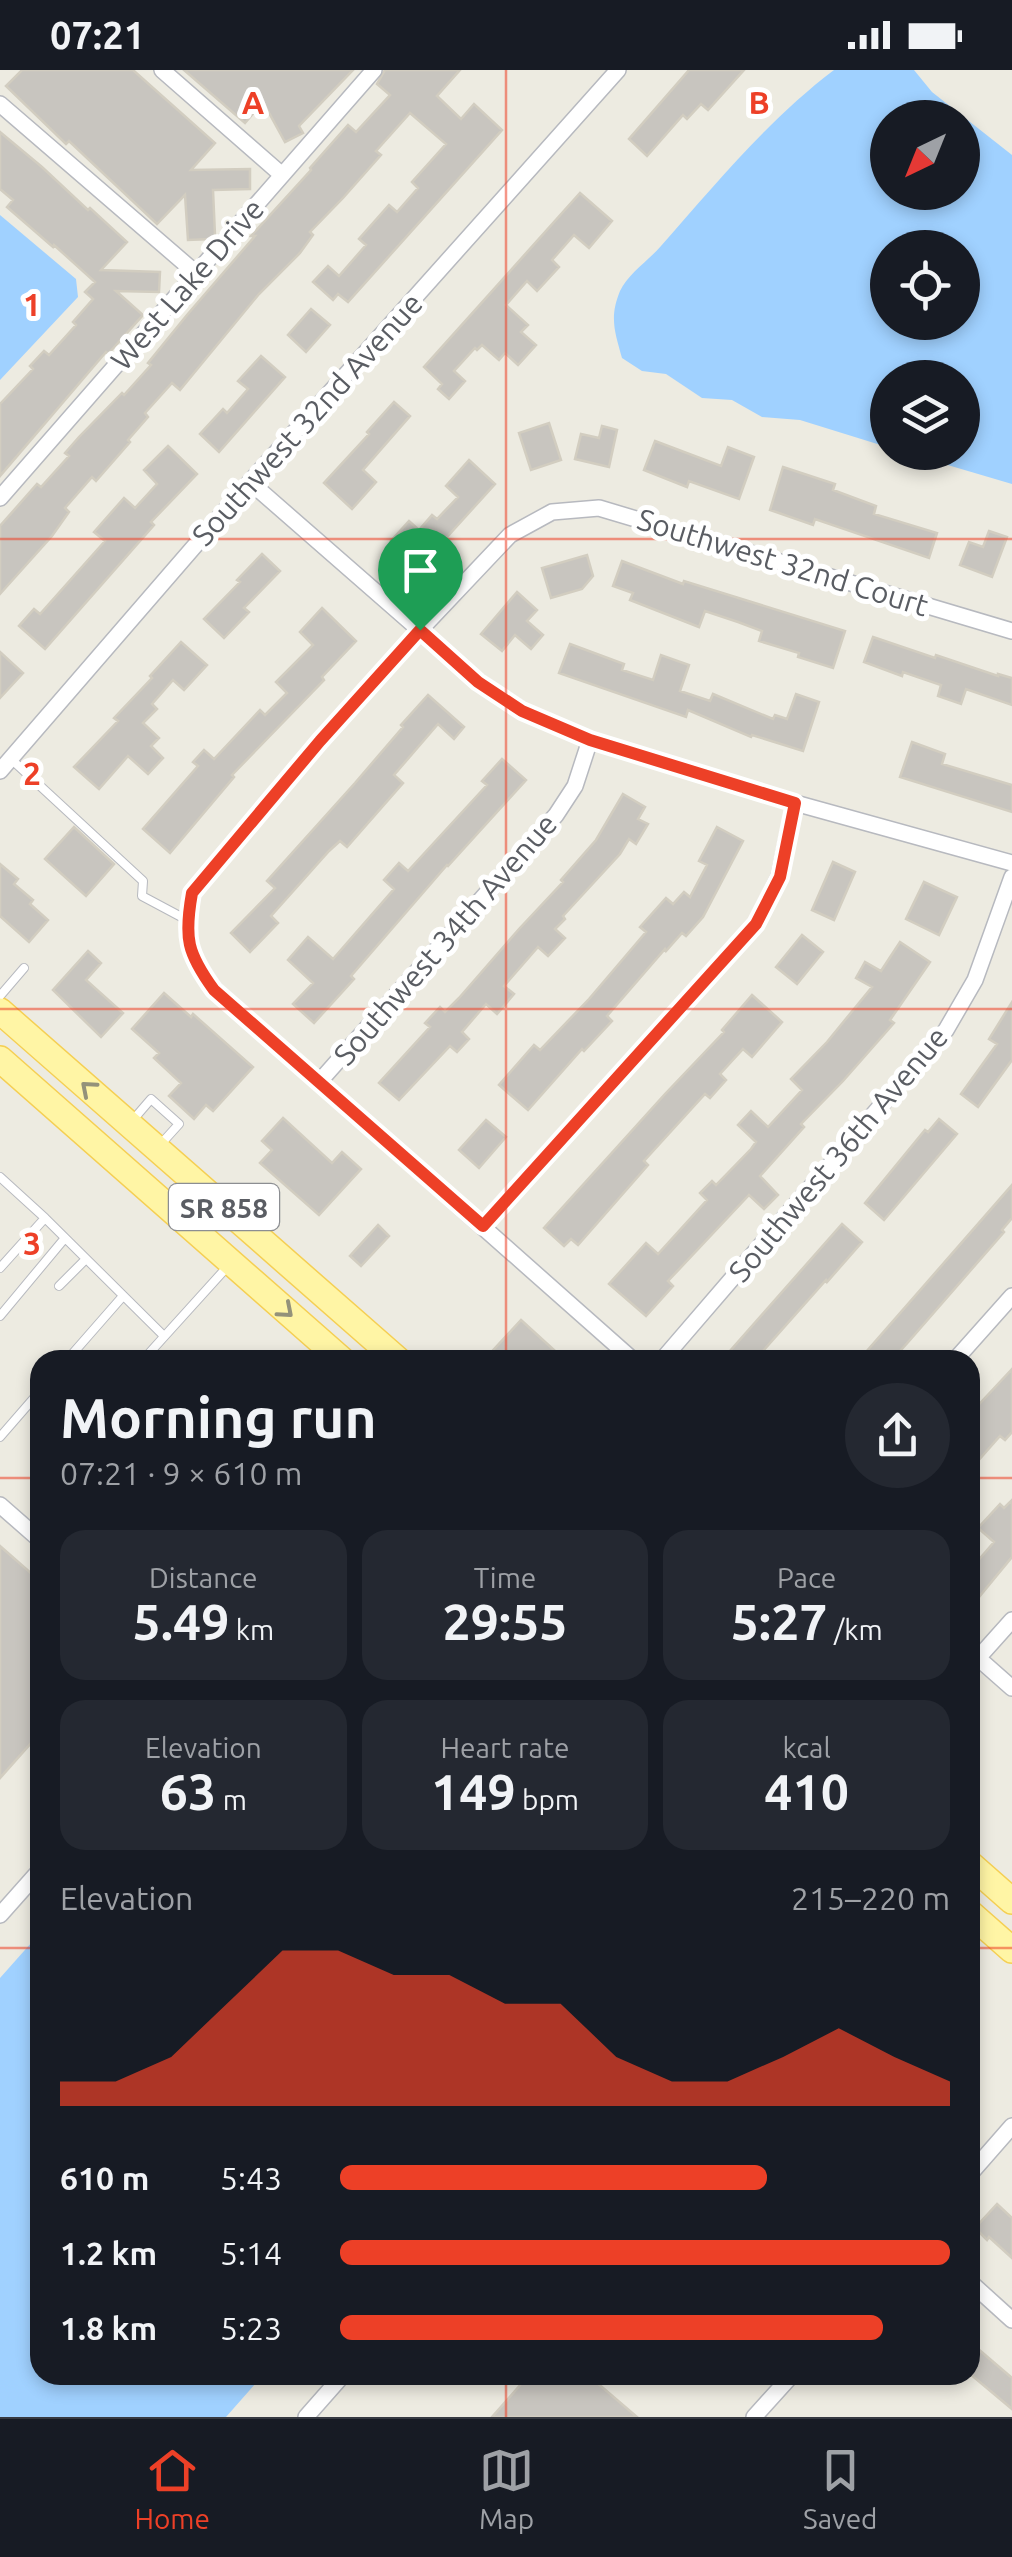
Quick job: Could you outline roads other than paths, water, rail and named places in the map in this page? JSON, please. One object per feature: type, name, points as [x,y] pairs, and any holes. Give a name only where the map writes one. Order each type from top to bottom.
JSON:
[{"type":"main road","name":"SR 858","points":[[0,1011],[387,1350]]},
{"type":"main road","name":"SR 858","points":[[0,1059],[331,1350]]},
{"type":"main road","points":[[77,1127],[118,1140],[214,1225],[253,1233]]},
{"type":"main road","points":[[231,1263],[282,1278],[364,1350]]},
{"type":"main road","points":[[980,1873],[1012,1901]]},
{"type":"main road","points":[[980,1906],[1012,1930]]},
{"type":"main road","points":[[980,1922],[1012,1950]]},
{"type":"street","points":[[162,70],[282,175]]},
{"type":"street","name":"West Lake Drive","points":[[0,498],[374,70]]},
{"type":"street","name":"Southwest 32nd Avenue","points":[[5,765],[250,482],[618,70]]},
{"type":"street","points":[[0,104],[196,274]]},
{"type":"street","points":[[250,482],[478,682],[522,711],[590,740],[795,803],[1012,863]]},
{"type":"street","name":"Southwest 32nd Court","points":[[420,630],[510,535],[552,512],[600,508],[1012,631]]},
{"type":"street","points":[[420,630],[192,893],[187,920],[190,950],[214,990],[622,1350]]},
{"type":"street","name":"Southwest 34th Avenue","points":[[320,1081],[556,815],[574,786],[590,740]]},
{"type":"street","points":[[483,1226],[756,924],[780,877],[795,803]]},
{"type":"street","name":"Southwest 36th Avenue","points":[[671,1350],[946,1030],[974,980],[1012,877]]},
{"type":"street","points":[[964,1350],[1012,1296]]},
{"type":"street","points":[[0,1505],[30,1531]]},
{"type":"street","points":[[980,1649],[1012,1620]]},
{"type":"street","points":[[980,1659],[1012,1688]]},
{"type":"street","points":[[0,1915],[30,1881]]},
{"type":"street","points":[[980,2163],[1011,2128]]},
{"type":"street","points":[[980,2291],[1012,2320]]},
{"type":"street","points":[[306,2417],[335,2385]]},
{"type":"street","points":[[754,2417],[783,2385]]},
{"type":"lane","points":[[5,765],[143,881],[142,896],[187,920]]},
{"type":"lane","points":[[0,996],[24,968]]},
{"type":"lane","points":[[0,1178],[164,1336]]},
{"type":"lane","points":[[0,1268],[45,1218]]},
{"type":"lane","points":[[0,1316],[66,1238]]},
{"type":"lane","points":[[59,1286],[86,1258]]},
{"type":"lane","points":[[152,1350],[231,1263]]},
{"type":"lane","points":[[76,1350],[124,1296]]},
{"type":"lane","points":[[2,1431],[30,1402]]},
{"type":"water","points":[[834,70],[914,70],[942,100],[870,100],[870,210],[980,210],[980,130],[1012,155],[1012,484],[965,470],[980,470],[980,360],[870,360],[870,442],[800,420],[762,417],[732,400],[702,398],[666,374],[642,371],[622,358],[614,317],[620,291],[787,110]]},
{"type":"water","points":[[0,215],[76,279],[78,297],[0,380]]},
{"type":"water","points":[[30,1944],[30,2385],[254,2385],[226,2417],[0,2417],[0,1978]]}]
